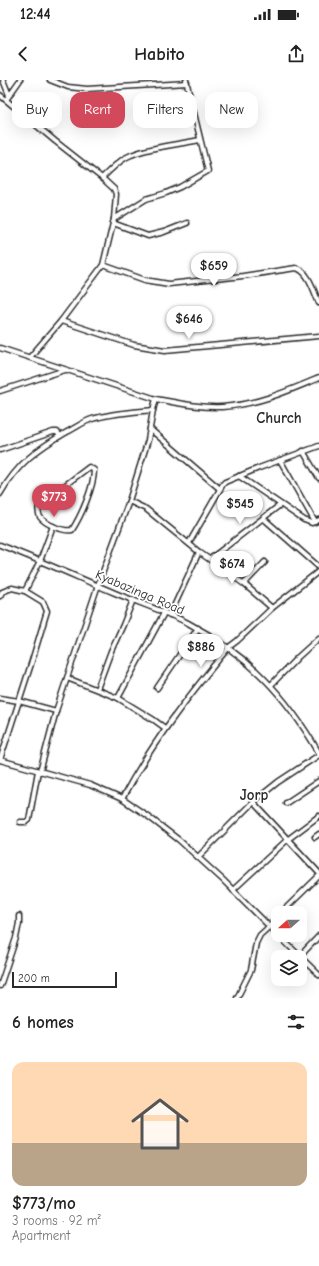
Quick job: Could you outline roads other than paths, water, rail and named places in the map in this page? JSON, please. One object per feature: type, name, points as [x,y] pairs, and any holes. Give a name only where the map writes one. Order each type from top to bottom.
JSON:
[{"type":"street","points":[[3,80],[10,95]]},
{"type":"street","points":[[6,100],[20,80]]},
{"type":"street","points":[[50,80],[68,87],[87,89],[187,82],[208,171],[180,187],[146,199],[113,221]]},
{"type":"street","points":[[0,95],[60,146],[102,178],[114,189],[116,194],[113,221],[103,265],[61,320],[30,357]]},
{"type":"street","points":[[102,178],[121,161],[131,155],[200,140]]},
{"type":"street","points":[[113,221],[148,236],[164,232],[187,223]]},
{"type":"street","points":[[103,265],[145,280],[169,284],[243,276],[296,268],[300,269],[306,275],[319,303]]},
{"type":"street","points":[[61,320],[134,345],[165,350],[319,336]]},
{"type":"street","points":[[0,348],[156,399],[194,406],[223,407],[243,404],[268,397],[319,378]]},
{"type":"street","points":[[0,391],[65,370]]},
{"type":"street","points":[[20,822],[26,822],[29,820],[39,771],[56,711],[98,585],[129,501],[148,440],[156,399]]},
{"type":"street","points":[[0,494],[10,477],[25,461],[46,444],[60,436],[90,420],[109,414],[153,410]]},
{"type":"street","points":[[150,429],[220,489]]},
{"type":"street","points":[[0,450],[54,431],[58,432],[60,436]]},
{"type":"street","points":[[189,543],[220,489],[226,482],[319,446]]},
{"type":"street","points":[[303,451],[319,478]]},
{"type":"street","points":[[239,476],[308,523],[317,521],[280,460]]},
{"type":"street","points":[[91,467],[94,470],[94,477],[85,503],[73,529],[69,531],[53,526],[42,520],[38,513],[39,505],[86,468],[91,467]]},
{"type":"street","points":[[129,501],[146,509],[199,552],[244,584],[272,608]]},
{"type":"street","points":[[210,559],[280,505]]},
{"type":"street","points":[[263,518],[319,568]]},
{"type":"street","points":[[25,591],[40,561],[53,526]]},
{"type":"street","name":"Kyabazinga Road","points":[[0,545],[170,615],[198,628],[229,647],[271,685],[300,721],[319,754]]},
{"type":"street","points":[[170,615],[199,552]]},
{"type":"street","points":[[244,584],[265,562]]},
{"type":"street","points":[[122,799],[132,779],[165,728],[229,647],[272,608],[319,571]]},
{"type":"street","points":[[0,596],[2,592],[12,588],[25,591],[43,602],[47,611],[35,654],[0,760],[90,785],[122,799],[149,817],[198,857],[270,926],[260,935],[256,943],[251,970],[237,998]]},
{"type":"street","points":[[97,688],[133,600]]},
{"type":"street","points":[[118,698],[164,613]]},
{"type":"street","points":[[157,688],[198,628]]},
{"type":"street","points":[[271,685],[319,638]]},
{"type":"street","points":[[67,678],[97,688],[118,698],[165,728]]},
{"type":"street","points":[[0,698],[19,701],[56,711]]},
{"type":"street","points":[[198,857],[253,802],[278,782],[319,754]]},
{"type":"street","points":[[286,803],[319,780]]},
{"type":"street","points":[[253,802],[319,875],[288,906]]},
{"type":"street","points":[[233,890],[287,840],[319,816]]},
{"type":"street","points":[[0,986],[16,938],[20,916]]},
{"type":"street","points":[[306,950],[319,936]]},
{"type":"street","points":[[285,942],[294,950]]},
{"type":"street","points":[[307,963],[319,975]]},
{"type":"district","name":"Church","points":[[279,418]]},
{"type":"district","name":"Jorp","points":[[254,795]]}]
